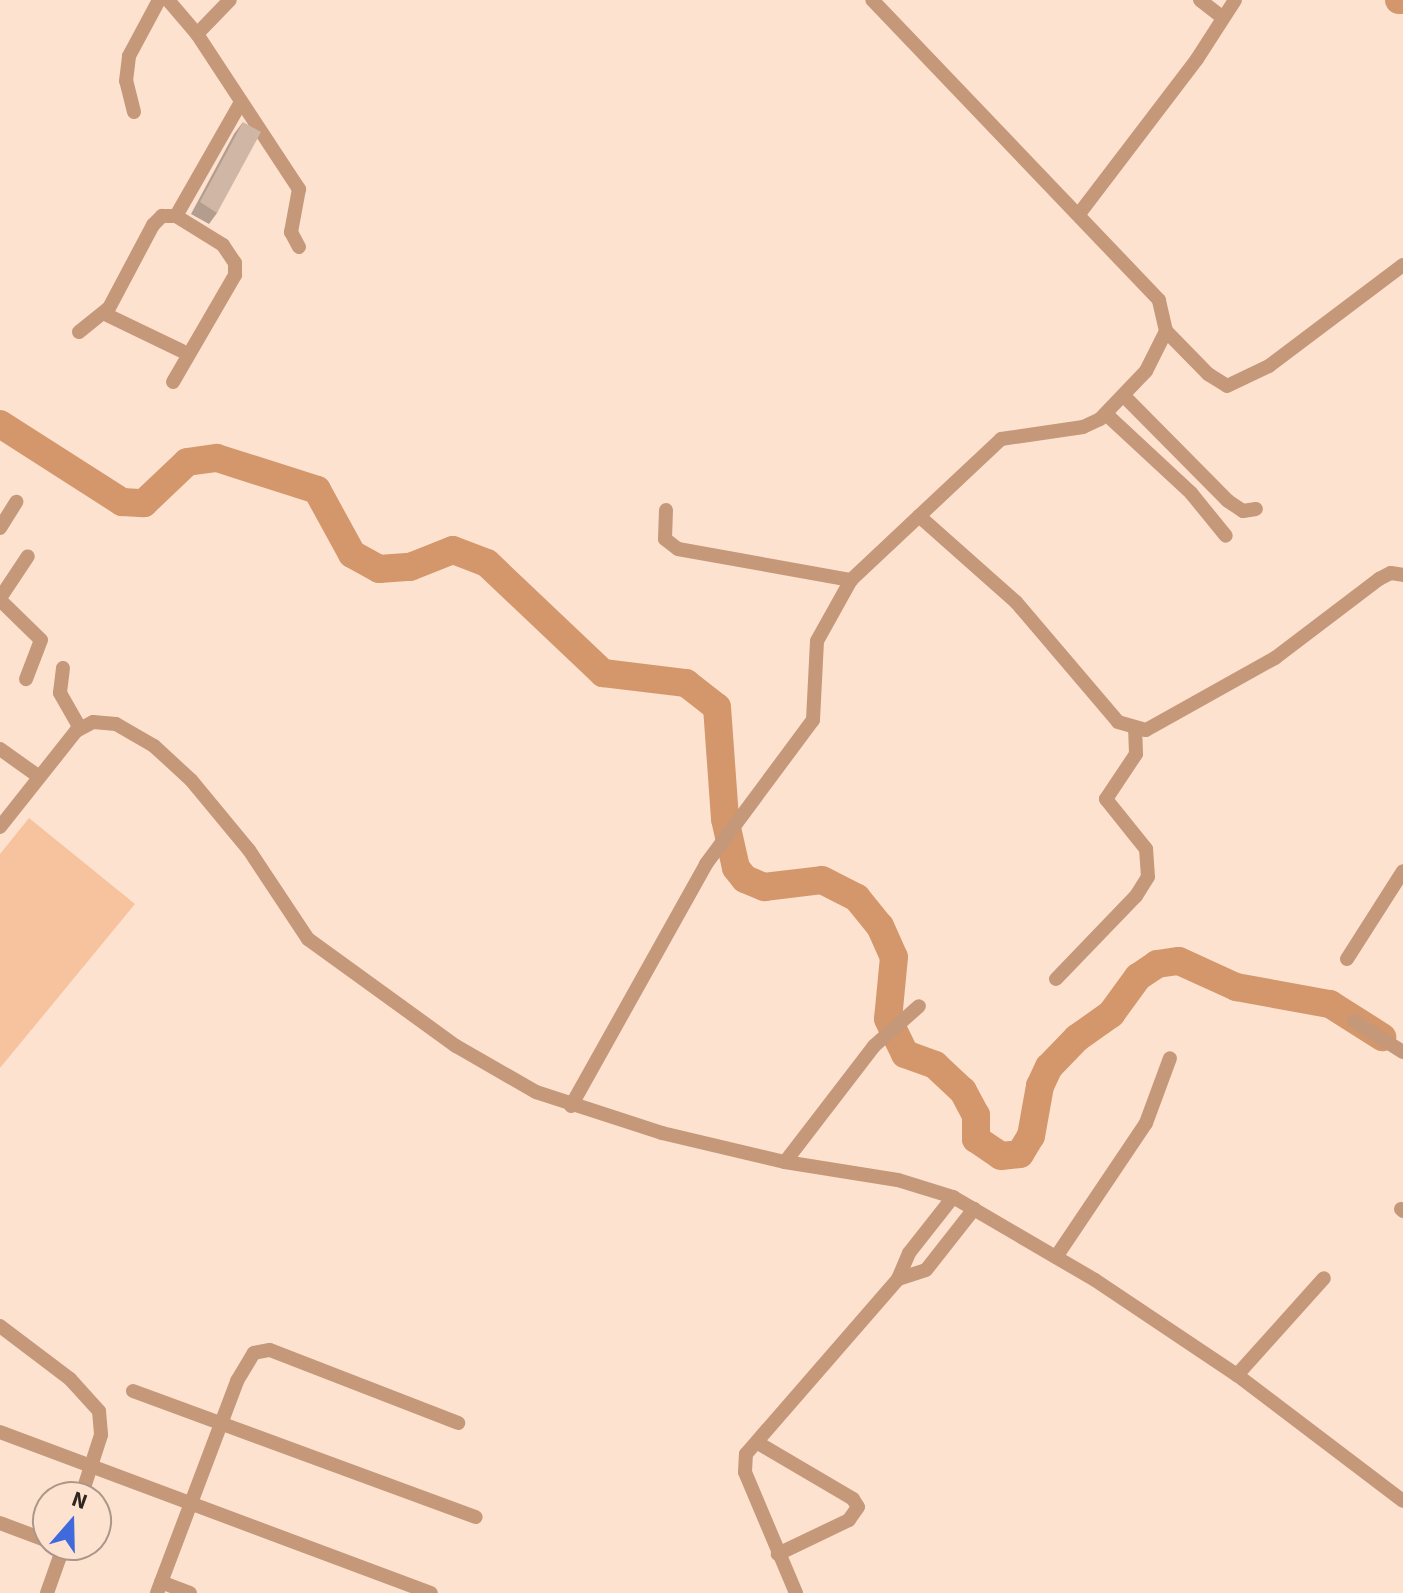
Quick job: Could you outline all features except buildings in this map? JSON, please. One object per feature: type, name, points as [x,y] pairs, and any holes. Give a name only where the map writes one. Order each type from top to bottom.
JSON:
[{"type":"street","points":[[134,112],[126,81],[129,56],[159,0]]},
{"type":"street","points":[[168,0],[197,34],[240,104],[299,189],[291,232],[299,247]]},
{"type":"street","points":[[197,34],[230,0]]},
{"type":"street","points":[[872,0],[1159,300],[1166,331],[1208,374],[1227,386],[1269,366],[1403,265]]},
{"type":"street","points":[[1200,0],[1223,18]]},
{"type":"street","points":[[1079,214],[1235,0]]},
{"type":"street","points":[[176,216],[240,104]]},
{"type":"street","points":[[79,332],[105,314],[153,225],[162,216],[176,216],[223,245],[235,263],[235,275],[173,382]]},
{"type":"street","points":[[105,314],[182,351]]},
{"type":"street","points":[[571,1106],[706,864],[813,720],[815,649],[851,580],[1001,439],[1083,427],[1106,414],[1125,397],[1166,331]]},
{"type":"street","points":[[1125,397],[1228,501],[1243,511],[1256,509]]},
{"type":"street","points":[[1106,414],[1191,493],[1226,536]]},
{"type":"street","points":[[0,528],[16,502]]},
{"type":"street","points":[[666,510],[665,539],[678,549],[851,580]]},
{"type":"street","points":[[919,516],[1016,602],[1118,722],[1135,729],[1158,728],[1275,658],[1379,579],[1391,573],[1403,575]]},
{"type":"street","points":[[26,679],[41,640],[0,599],[28,556]]},
{"type":"street","points":[[63,668],[60,693],[80,728]]},
{"type":"street","points":[[0,827],[38,776],[80,728],[116,724],[154,746],[191,780],[249,850],[308,939],[456,1046],[536,1092],[571,1106],[785,1162],[898,1180],[953,1197],[1056,1257],[1237,1375],[1403,1501]]},
{"type":"street","points":[[1056,979],[1136,896],[1148,877],[1146,849],[1106,799],[1136,754],[1135,729]]},
{"type":"street","points":[[0,749],[38,776]]},
{"type":"street","points":[[1347,959],[1403,871]]},
{"type":"street","points":[[785,1162],[874,1046],[900,1019],[919,1006]]},
{"type":"street","points":[[1354,1021],[1403,1052]]},
{"type":"street","points":[[1056,1257],[1146,1123],[1170,1058]]},
{"type":"street","points":[[796,1593],[745,1472],[746,1454],[898,1279],[909,1253],[953,1197]]},
{"type":"street","points":[[898,1279],[926,1270],[974,1209]]},
{"type":"street","points":[[1237,1375],[1324,1278]]},
{"type":"street","points":[[0,1326],[70,1379],[99,1411],[101,1435],[87,1481]]},
{"type":"street","points":[[190,1593],[159,1588],[247,1359],[261,1350],[458,1423]]},
{"type":"street","points":[[133,1391],[476,1517]]},
{"type":"street","points":[[0,1432],[431,1593]]},
{"type":"street","points":[[758,1443],[853,1499],[858,1507],[849,1520],[778,1554]]},
{"type":"street","points":[[0,1523],[32,1535]]},
{"type":"street","points":[[47,1593],[58,1561]]},
{"type":"shaded area","points":[[29,818],[135,904],[0,1068],[0,854]]},
{"type":"waterway","points":[[0,424],[122,502],[144,503],[187,462],[217,458],[317,490],[352,554],[379,569],[410,567],[453,550],[487,563],[603,673],[686,683],[717,707],[725,819],[736,868],[745,879],[764,887],[822,880],[857,898],[880,926],[894,957],[888,1019],[905,1054],[935,1065],[963,1091],[976,1115],[976,1139],[1001,1156],[1020,1154],[1031,1136],[1040,1086],[1049,1067],[1077,1038],[1111,1014],[1138,977],[1157,964],[1179,961],[1236,987],[1330,1004],[1382,1037]]}]
